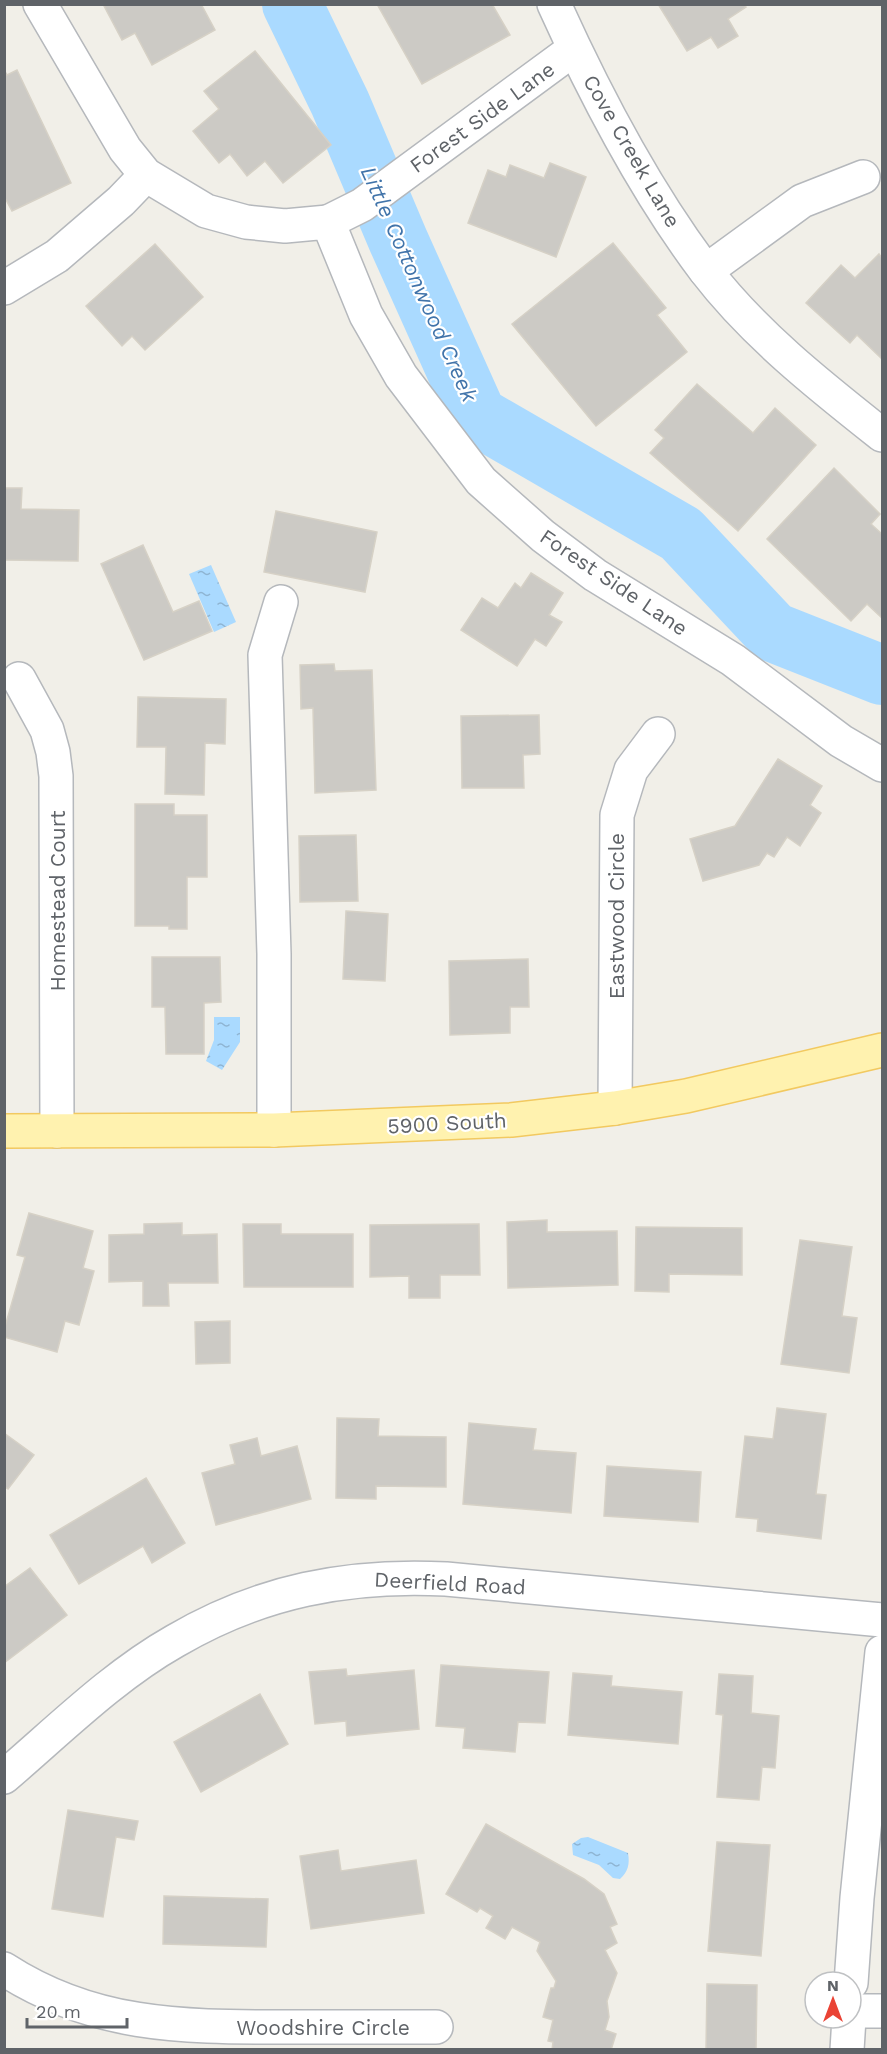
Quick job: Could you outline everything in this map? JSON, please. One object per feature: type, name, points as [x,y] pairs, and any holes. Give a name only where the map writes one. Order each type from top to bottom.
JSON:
[{"type":"main road","name":"5900 South","points":[[4,1131],[274,1130],[511,1120],[615,1108],[686,1096],[882,1050]]},
{"type":"street","name":"Forest Side Lane","points":[[40,4],[125,149],[146,176],[206,211],[246,222],[285,226],[328,222],[362,205],[574,49]]},
{"type":"street","name":"Cove Creek Lane","points":[[554,4],[574,49],[653,196],[706,271],[746,316],[821,387],[882,435]]},
{"type":"street","points":[[4,288],[57,256],[121,201],[146,176]]},
{"type":"street","points":[[706,271],[802,201],[863,177]]},
{"type":"street","name":"Forest Side Lane","points":[[328,222],[366,315],[401,376],[481,481],[543,536],[595,575],[733,660],[841,741],[882,765]]},
{"type":"street","points":[[274,1130],[274,954],[266,655],[281,602]]},
{"type":"street","name":"Homestead Court","points":[[19,680],[48,730],[56,776],[57,1131]]},
{"type":"street","name":"Eastwood Circle","points":[[615,1108],[617,815],[631,770],[658,734]]},
{"type":"street","name":"Deerfield Road","points":[[4,1777],[104,1692],[173,1642],[207,1623],[244,1607],[284,1594],[325,1585],[365,1579],[405,1577],[882,1620]]},
{"type":"street","points":[[852,1970],[882,1652]]},
{"type":"street","name":"Woodshire Circle","points":[[4,1969],[55,1996],[94,2011],[134,2020],[210,2027],[436,2028]]},
{"type":"street","points":[[863,2011],[882,2011]]},
{"type":"street","points":[[847,2049],[848,2030]]},
{"type":"water","points":[[211,565],[236,622],[214,632],[189,574]]},
{"type":"water","points":[[214,1017],[240,1017],[240,1042],[222,1070],[206,1061],[214,1040]]},
{"type":"water","points":[[588,1837],[628,1853],[628,1867],[620,1879],[613,1878],[599,1865],[573,1855],[572,1844],[581,1838]]},
{"type":"building","points":[[103,4],[201,4],[215,30],[152,65],[135,33],[122,40]]},
{"type":"building","points":[[377,4],[492,4],[510,35],[422,84]]},
{"type":"building","points":[[658,4],[744,4],[746,7],[728,19],[738,36],[718,48],[711,37],[687,51]]},
{"type":"building","points":[[255,51],[331,145],[283,183],[265,161],[247,176],[230,154],[219,163],[193,131],[219,109],[204,91]]},
{"type":"building","points":[[4,70],[7,75],[17,70],[71,183],[12,211],[4,196]]},
{"type":"building","points":[[550,163],[586,177],[556,257],[468,223],[488,170],[506,177],[510,165],[544,178]]},
{"type":"building","points":[[613,243],[666,308],[657,315],[687,352],[596,426],[512,324]]},
{"type":"building","points":[[155,244],[203,297],[145,350],[132,336],[122,346],[86,306]]},
{"type":"building","points":[[879,254],[882,258],[882,359],[857,335],[850,343],[806,303],[841,265],[855,278]]},
{"type":"building","points":[[697,384],[753,433],[775,408],[816,445],[738,531],[650,453],[664,438],[655,430]]},
{"type":"building","points":[[834,468],[880,514],[871,524],[882,534],[882,618],[867,604],[851,621],[767,539]]},
{"type":"building","points":[[4,488],[22,488],[21,509],[79,510],[78,561],[4,560]]},
{"type":"building","points":[[276,511],[377,532],[365,592],[264,572]]},
{"type":"building","points":[[143,545],[173,612],[199,601],[212,631],[144,660],[101,564]]},
{"type":"building","points":[[531,573],[563,593],[549,615],[562,622],[546,646],[535,639],[517,666],[461,630],[482,598],[498,608],[515,583],[521,588]]},
{"type":"building","points":[[334,664],[335,671],[372,670],[376,790],[315,793],[313,708],[301,709],[300,665]]},
{"type":"building","points":[[138,697],[226,699],[225,744],[205,743],[204,795],[165,794],[166,747],[137,747]]},
{"type":"building","points":[[539,715],[540,754],[523,755],[524,788],[462,788],[461,716]]},
{"type":"building","points":[[778,759],[822,786],[810,805],[821,813],[800,846],[787,837],[774,857],[767,853],[759,865],[703,881],[690,839],[735,826]]},
{"type":"building","points":[[135,804],[174,804],[174,815],[207,815],[207,877],[187,877],[187,929],[169,929],[169,926],[135,926]]},
{"type":"building","points":[[356,835],[358,901],[300,902],[299,836]]},
{"type":"building","points":[[346,911],[388,914],[385,981],[343,979]]},
{"type":"building","points":[[152,957],[220,957],[221,1002],[204,1003],[204,1054],[166,1054],[165,1007],[152,1007]]},
{"type":"building","points":[[528,959],[529,1007],[510,1007],[510,1033],[450,1035],[449,961]]},
{"type":"building","points":[[29,1213],[93,1231],[83,1268],[94,1271],[79,1325],[65,1321],[57,1352],[4,1337],[25,1257],[17,1255]]},
{"type":"building","points":[[547,1220],[547,1232],[617,1231],[618,1285],[508,1288],[507,1222]]},
{"type":"building","points":[[182,1223],[182,1235],[217,1234],[218,1283],[168,1283],[169,1306],[143,1306],[143,1281],[109,1282],[109,1235],[144,1234],[144,1224]]},
{"type":"building","points":[[243,1224],[281,1224],[281,1234],[353,1234],[353,1287],[244,1287]]},
{"type":"building","points":[[479,1224],[480,1275],[440,1275],[440,1298],[409,1298],[409,1276],[370,1277],[370,1225]]},
{"type":"building","points":[[636,1227],[742,1228],[742,1275],[669,1274],[669,1292],[635,1291]]},
{"type":"building","points":[[800,1240],[852,1247],[842,1316],[857,1318],[849,1373],[781,1364]]},
{"type":"building","points":[[230,1321],[230,1363],[196,1364],[195,1322]]},
{"type":"building","points":[[777,1408],[826,1414],[816,1494],[826,1495],[821,1539],[757,1531],[758,1519],[736,1517],[745,1436],[773,1439]]},
{"type":"building","points":[[337,1418],[379,1419],[378,1436],[446,1437],[446,1487],[376,1486],[376,1499],[336,1498]]},
{"type":"building","points":[[469,1423],[536,1429],[533,1450],[576,1453],[571,1513],[463,1504]]},
{"type":"building","points":[[4,1433],[34,1455],[8,1489],[4,1486]]},
{"type":"building","points":[[257,1438],[261,1456],[297,1446],[311,1499],[216,1525],[202,1473],[235,1464],[230,1445]]},
{"type":"building","points":[[607,1466],[701,1472],[698,1522],[604,1516]]},
{"type":"building","points":[[146,1478],[185,1543],[152,1563],[143,1546],[79,1584],[50,1535]]},
{"type":"building","points":[[30,1568],[67,1615],[4,1663],[4,1587]]},
{"type":"building","points":[[441,1665],[549,1672],[545,1723],[518,1722],[515,1752],[463,1748],[465,1728],[436,1726]]},
{"type":"building","points":[[346,1669],[347,1676],[414,1670],[419,1729],[347,1736],[346,1721],[315,1724],[309,1672]]},
{"type":"building","points":[[573,1673],[612,1676],[611,1686],[682,1692],[678,1744],[568,1735]]},
{"type":"building","points":[[719,1674],[753,1676],[751,1713],[779,1716],[775,1768],[762,1767],[759,1800],[717,1797],[723,1715],[716,1714]]},
{"type":"building","points":[[260,1694],[288,1744],[201,1792],[174,1742]]},
{"type":"building","points":[[68,1810],[138,1821],[134,1840],[116,1837],[103,1917],[52,1909]]},
{"type":"building","points":[[486,1824],[584,1879],[604,1894],[617,1924],[610,1927],[617,1943],[605,1950],[617,1973],[607,2001],[609,2017],[605,2030],[616,2034],[611,2050],[552,2050],[553,2042],[548,2041],[553,2020],[543,2017],[551,1988],[554,1988],[556,1981],[537,1951],[540,1942],[512,1927],[505,1939],[486,1928],[493,1916],[480,1908],[477,1912],[446,1894]]},
{"type":"building","points":[[717,1842],[770,1845],[761,1956],[708,1951]]},
{"type":"building","points":[[338,1850],[341,1871],[416,1860],[424,1913],[311,1929],[300,1856]]},
{"type":"building","points":[[164,1896],[268,1899],[266,1947],[163,1944]]},
{"type":"building","points":[[707,1984],[757,1985],[756,2050],[706,2050]]},
{"type":"waterway","name":"Little Cottonwood Creek","points":[[292,4],[340,103],[477,416],[681,534],[773,632],[882,675]]}]
